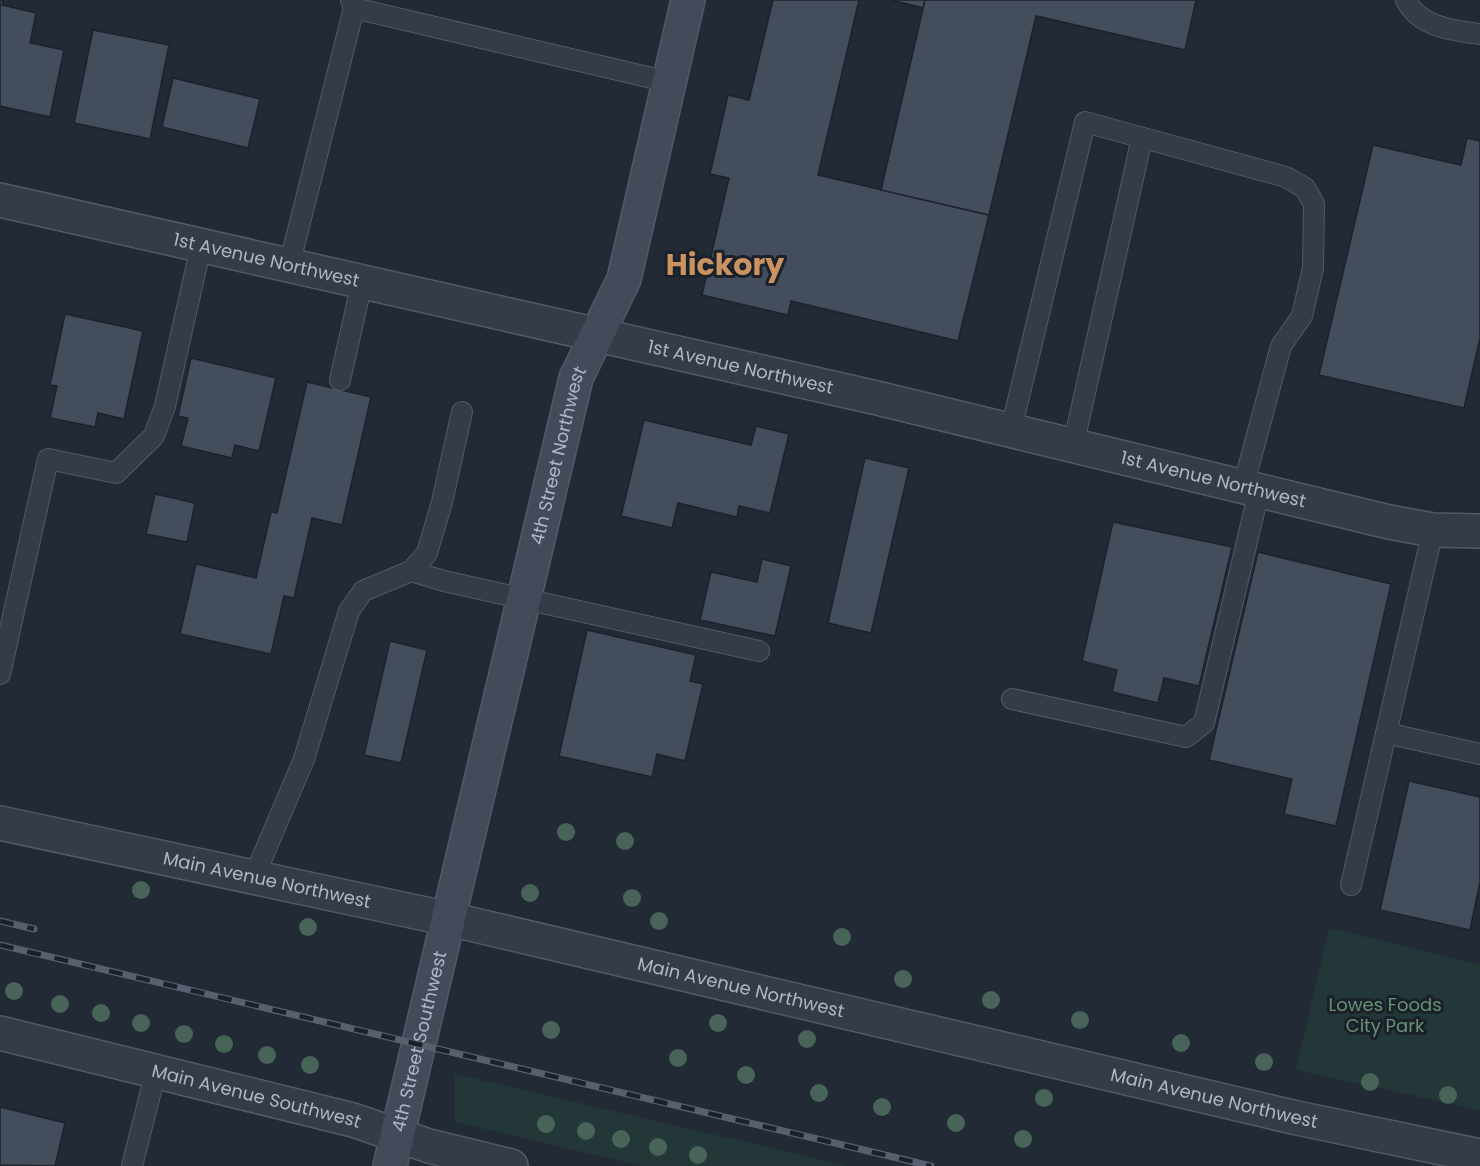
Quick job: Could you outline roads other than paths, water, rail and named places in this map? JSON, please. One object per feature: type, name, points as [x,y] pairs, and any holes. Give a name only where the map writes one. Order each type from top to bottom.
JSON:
[{"type":"main road","name":"4th Street Northwest","points":[[449,919],[576,378],[624,279],[688,0]]},
{"type":"main road","name":"4th Street Southwest","points":[[393,1151],[449,919]]},
{"type":"street","name":"1st Avenue Northwest","points":[[0,200],[1011,430],[1389,522],[1433,530],[1480,531]]},
{"type":"street","name":"Main Avenue Northwest","points":[[0,823],[449,919],[1297,1118],[1480,1156]]},
{"type":"street","name":"Main Avenue Southwest","points":[[0,1033],[353,1120],[393,1151],[429,1146],[511,1166]]},
{"type":"lane","points":[[1406,0],[1425,21],[1453,31],[1480,34]]},
{"type":"lane","points":[[289,266],[353,4],[669,82]]},
{"type":"lane","points":[[1011,430],[1084,123],[1287,177],[1305,188],[1314,204],[1313,268],[1302,316],[1281,346],[1204,723],[1186,737],[1012,699]]},
{"type":"lane","points":[[1073,446],[1142,138]]},
{"type":"lane","points":[[0,674],[48,459],[116,473],[154,435],[165,406],[201,246]]},
{"type":"lane","points":[[340,380],[362,282]]},
{"type":"lane","points":[[254,877],[304,759],[349,611],[363,591],[411,571],[427,553],[462,412]]},
{"type":"lane","points":[[1351,885],[1433,530]]},
{"type":"lane","points":[[411,571],[759,651]]},
{"type":"lane","points":[[1386,733],[1480,754]]},
{"type":"lane","points":[[132,1166],[156,1071]]},
{"type":"railway","points":[[0,921],[34,929]]},
{"type":"railway","points":[[0,945],[931,1166]]},
{"type":"district","name":"Hickory","points":[[725,265]]},
{"type":"park label","name":"Lowes Foods City Park","points":[[1385,1015]]}]
